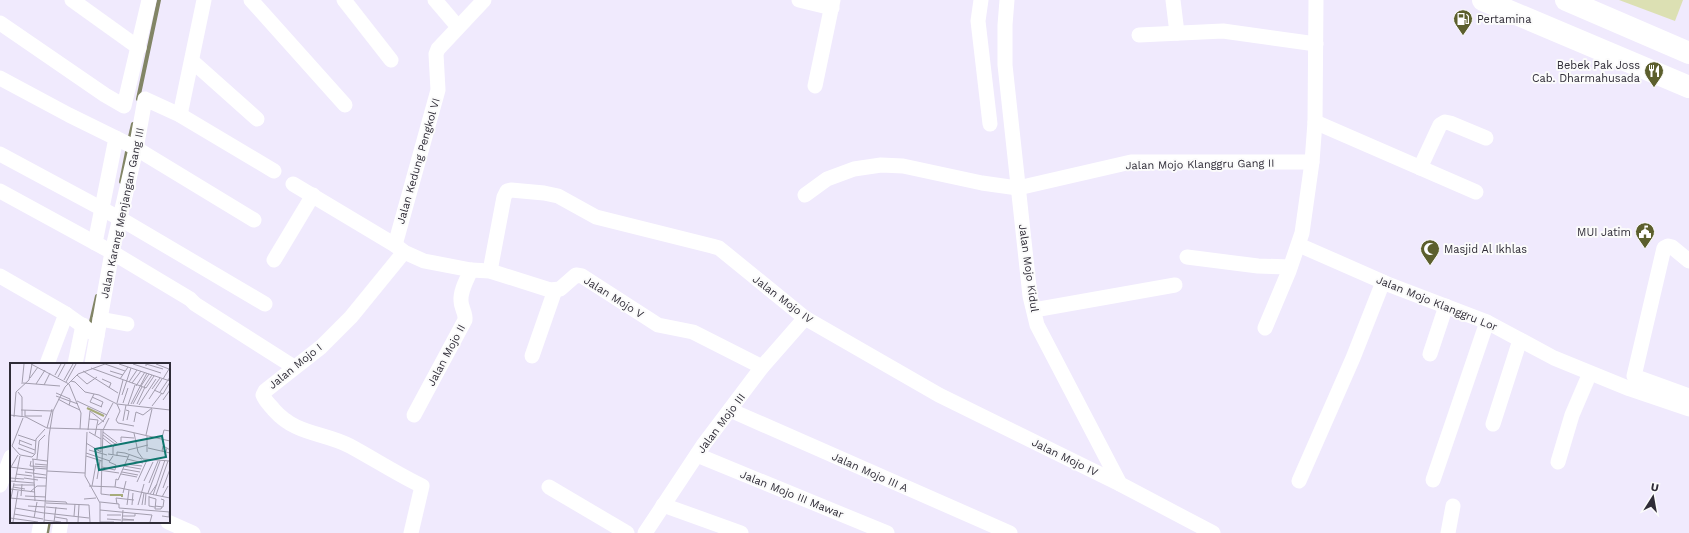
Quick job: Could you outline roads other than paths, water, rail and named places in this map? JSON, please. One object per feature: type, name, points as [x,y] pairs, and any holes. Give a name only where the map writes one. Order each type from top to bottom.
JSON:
[{"type":"main road","points":[[1483,0],[1689,87]]},
{"type":"main road","points":[[1566,0],[1689,53]]},
{"type":"main road","points":[[1646,68],[1656,56],[1659,41]]},
{"type":"street","points":[[72,0],[139,48]]},
{"type":"street","name":"Jalan Karang Menjangan Gang III","points":[[92,363],[90,331],[100,319],[104,248],[126,144],[134,98],[139,48],[149,0]]},
{"type":"street","points":[[180,115],[204,0]]},
{"type":"street","points":[[251,0],[345,105]]},
{"type":"street","points":[[344,0],[391,60]]},
{"type":"street","points":[[435,0],[458,27]]},
{"type":"street","name":"Jalan Kedung Pengkol VI","points":[[400,249],[436,98],[438,82],[436,54],[438,49],[484,0]]},
{"type":"street","points":[[799,0],[832,4],[815,86]]},
{"type":"street","points":[[981,0],[978,21],[990,124]]},
{"type":"street","name":"Jalan Mojo Kidul","points":[[1007,0],[1005,25],[1005,65],[1030,296],[1037,325],[1120,484]]},
{"type":"street","points":[[1173,0],[1177,33]]},
{"type":"street","points":[[1264,328],[1293,272],[1303,246],[1302,233],[1312,162],[1316,0]]},
{"type":"street","points":[[0,23],[123,106],[134,98],[180,115],[274,171]]},
{"type":"street","points":[[1139,35],[1205,31],[1238,33],[1316,44]]},
{"type":"street","points":[[192,61],[257,119]]},
{"type":"street","points":[[0,78],[54,108],[126,144],[254,220]]},
{"type":"street","points":[[1314,122],[1476,192]]},
{"type":"street","points":[[1420,168],[1440,125],[1445,122],[1486,138]]},
{"type":"street","points":[[111,214],[126,144]]},
{"type":"street","points":[[0,154],[111,214],[265,304]]},
{"type":"street","name":"Jalan Mojo Klanggru Gang II","points":[[1018,188],[1131,162],[1312,162]]},
{"type":"street","points":[[805,195],[827,179],[854,169],[881,165],[903,166],[1018,188]]},
{"type":"street","points":[[293,184],[400,249],[432,264],[471,270],[490,271],[550,290],[555,290],[532,356]]},
{"type":"street","name":"Jalan Mojo IV","points":[[490,271],[506,193],[511,190],[544,193],[558,196],[591,215],[718,248],[805,318],[939,394],[1120,484]]},
{"type":"street","points":[[0,191],[104,248],[190,299],[197,306],[294,367]]},
{"type":"street","points":[[274,260],[313,195]]},
{"type":"street","name":"Jalan Mojo Klanggru Lor","points":[[1303,246],[1383,282],[1487,322],[1554,358],[1630,389],[1689,409]]},
{"type":"street","points":[[1689,261],[1672,247],[1668,246],[1664,248],[1634,376],[1689,396]]},
{"type":"street","name":"Jalan Mojo I","points":[[400,249],[351,317],[321,347],[263,393],[263,397],[279,415],[298,428],[343,442],[406,479],[422,486],[411,533]]},
{"type":"street","points":[[1187,257],[1293,272]]},
{"type":"street","name":"Jalan Mojo II","points":[[414,415],[465,320],[465,313],[461,304],[461,296],[471,270]]},
{"type":"street","name":"Jalan Mojo V","points":[[555,290],[560,289],[576,275],[582,276],[658,325],[693,332],[762,367]]},
{"type":"street","points":[[0,276],[66,314],[90,331],[75,363]]},
{"type":"street","points":[[1299,481],[1353,358],[1383,282]]},
{"type":"street","points":[[1034,310],[1175,285]]},
{"type":"street","points":[[1430,354],[1446,306]]},
{"type":"street","points":[[47,363],[66,314]]},
{"type":"street","name":"Jalan Mojo III","points":[[645,533],[697,455],[762,367],[805,318]]},
{"type":"street","points":[[100,319],[127,324]]},
{"type":"street","points":[[1433,480],[1487,322]]},
{"type":"street","points":[[1493,424],[1520,340]]},
{"type":"street","points":[[1558,462],[1572,415],[1590,373]]},
{"type":"street","name":"Jalan Mojo III A","points":[[730,410],[1010,533]]},
{"type":"street","points":[[1089,468],[1105,454]]},
{"type":"street","name":"Jalan Mojo III Mawar","points":[[697,455],[887,533]]},
{"type":"street","points":[[0,485],[10,460]]},
{"type":"street","points":[[1120,484],[1206,532]]},
{"type":"street","points":[[549,487],[627,533]]},
{"type":"street","points":[[664,505],[741,533]]},
{"type":"street","points":[[1448,533],[1453,506]]},
{"type":"street","points":[[39,533],[41,523]]},
{"type":"street","points":[[59,533],[61,523]]},
{"type":"street","points":[[170,523],[193,533]]},
{"type":"waterway","points":[[138,99],[159,0]]},
{"type":"waterway","points":[[129,141],[133,124]]},
{"type":"waterway","points":[[121,182],[128,147]]},
{"type":"waterway","points":[[90,326],[97,296]]},
{"type":"waterway","points":[[47,533],[49,523]]},
{"type":"place","name":"Pertamina","points":[[1463,36]]},
{"type":"place","name":"Bebek Pak Joss Cab. Dharmahusada","points":[[1654,88]]},
{"type":"place","name":"MUI Jatim","points":[[1645,249]]},
{"type":"place","name":"Masjid Al Ikhlas","points":[[1430,266]]}]
